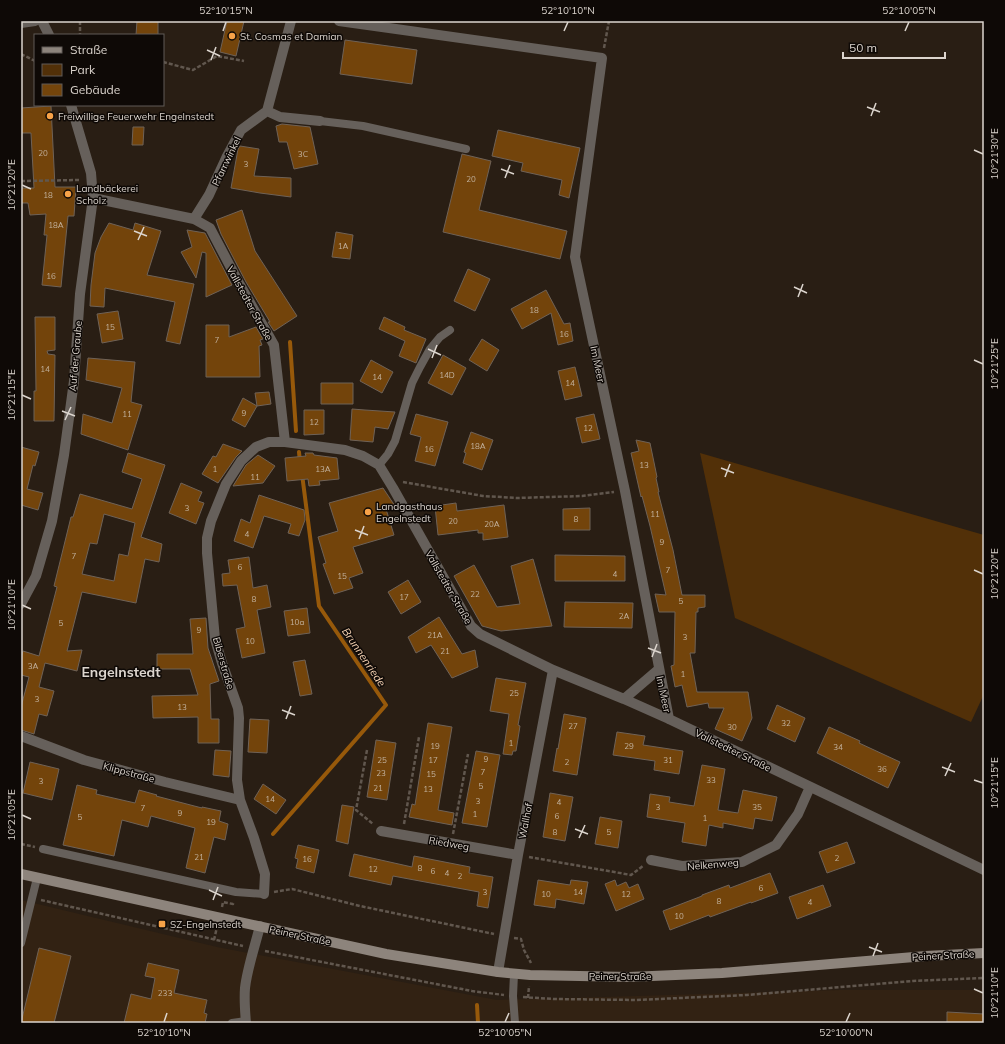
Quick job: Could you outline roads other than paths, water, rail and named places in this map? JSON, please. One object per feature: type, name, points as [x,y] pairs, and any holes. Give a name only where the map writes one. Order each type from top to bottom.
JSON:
[{"type":"main road","name":"Peiner Straße","points":[[21,874],[386,954],[514,974],[629,978],[722,973],[926,956],[984,953]]},
{"type":"street","points":[[21,23],[34,21]]},
{"type":"street","points":[[42,21],[48,34]]},
{"type":"street","points":[[291,21],[267,111],[280,117],[320,121]]},
{"type":"street","name":"Im Meer","points":[[339,21],[602,58],[575,257],[625,491],[669,719]]},
{"type":"street","name":"Auf der Graube","points":[[21,604],[36,576],[52,521],[64,455],[74,381],[80,294],[93,198],[92,173],[70,106]]},
{"type":"street","name":"Pfarrwinkel","points":[[194,219],[209,195],[241,130],[267,111]]},
{"type":"street","name":"Vallstedter Straße","points":[[93,198],[194,219],[210,228],[240,285],[274,344],[285,442]]},
{"type":"street","name":"Biberstraße","points":[[264,894],[265,874],[240,800],[237,780],[238,708],[215,639],[207,538],[211,521],[226,484],[241,461],[256,448],[269,442],[285,442]]},
{"type":"street","points":[[285,442],[345,450],[363,456],[379,465]]},
{"type":"street","name":"Vallstedter Straße","points":[[379,465],[471,626],[480,634],[553,670],[669,719],[984,870]]},
{"type":"street","name":"Im Meer","points":[[624,699],[659,669]]},
{"type":"street","name":"Wallhof","points":[[498,972],[518,855],[553,670]]},
{"type":"street","name":"Klippstraße","points":[[21,736],[84,760],[240,800]]},
{"type":"street","name":"Nelkenweg","points":[[651,860],[682,866],[742,862],[776,845],[798,814],[810,787]]},
{"type":"street","name":"Riedweg","points":[[380,831],[518,855]]},
{"type":"street","name":"Peiner Straße","points":[[246,1022],[245,988],[260,926]]},
{"type":"lane","points":[[320,121],[363,126],[466,148]]},
{"type":"lane","points":[[379,465],[388,454],[395,441],[412,383],[420,367],[430,349],[450,330]]},
{"type":"lane","points":[[43,849],[236,892],[264,894]]},
{"type":"lane","points":[[21,943],[37,878]]},
{"type":"lane","points":[[514,974],[513,996],[515,1023]]},
{"type":"lane","points":[[232,1023],[246,1022]]},
{"type":"waterway","name":"Brunnenriede","points":[[290,342],[296,431]]},
{"type":"waterway","name":"Brunnenriede","points":[[299,452],[300,462]]},
{"type":"waterway","name":"Brunnenriede","points":[[273,834],[386,705],[319,606],[302,474]]},
{"type":"waterway","name":"Brunnenriede","points":[[477,1005],[478,1023]]},
{"type":"place","name":"St. Cosmas et Damian","points":[[232,36]]},
{"type":"place","name":"Freiwillige Feuerwehr Engelnstedt","points":[[50,116]]},
{"type":"place","name":"Landbäckerei Scholz","points":[[68,194]]},
{"type":"place","name":"Landgasthaus Engelnstedt","points":[[368,512]]},
{"type":"place","name":"SZ-Engelnstedt","points":[[162,924]]},
{"type":"district","name":"Engelnstedt","points":[[121,672]]}]
